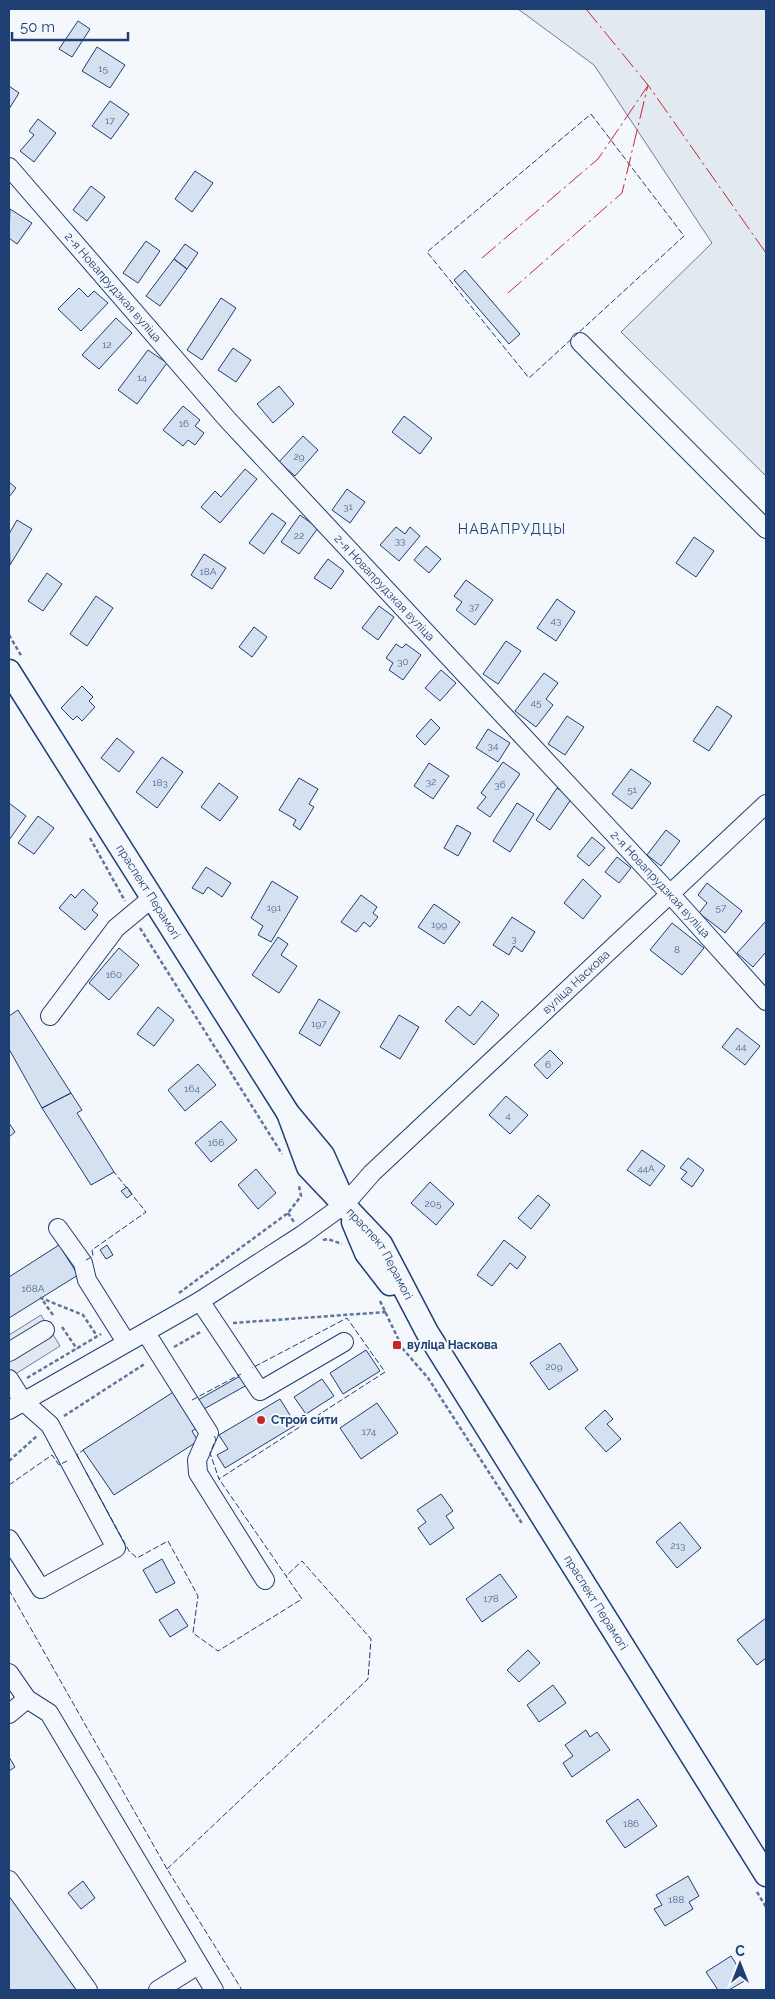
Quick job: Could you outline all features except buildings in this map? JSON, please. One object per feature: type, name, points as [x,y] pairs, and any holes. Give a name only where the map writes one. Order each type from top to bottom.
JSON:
[{"type":"main road","name":"праспект Перамогі","points":[[16,665],[152,898],[288,1113],[323,1155],[345,1204]]},
{"type":"main road","name":"праспект Перамогі","points":[[288,1113],[297,1164],[345,1204],[381,1244],[427,1332],[766,1875]]},
{"type":"street","name":"2-я Новапрудзкая вуліца","points":[[9,167],[227,418],[671,896],[766,1002]]},
{"type":"street","points":[[580,342],[766,529]]},
{"type":"street","name":"вуліца Наскова","points":[[16,1406],[200,1301],[345,1204],[372,1173],[671,896],[766,804]]},
{"type":"street","points":[[50,1016],[116,928],[152,898]]},
{"type":"street","points":[[58,1228],[83,1262],[87,1280],[126,1342]]},
{"type":"street","points":[[200,1301],[260,1391],[344,1342]]},
{"type":"street","points":[[9,1352],[44,1330]]},
{"type":"street","points":[[146,1333],[209,1433],[197,1460],[198,1473],[265,1580]]},
{"type":"street","points":[[9,1379],[16,1406],[50,1425],[116,1548],[41,1589],[9,1539]]},
{"type":"street","points":[[9,1673],[27,1699],[49,1713],[214,1990]]},
{"type":"street","points":[[9,1714],[27,1699]]},
{"type":"street","points":[[9,1880],[88,1990]]},
{"type":"street","points":[[158,1990],[198,1965]]},
{"type":"path","points":[[9,635],[16,665]]},
{"type":"path","points":[[90,837],[132,915],[297,1164],[297,1176],[302,1196],[288,1213],[172,1297]]},
{"type":"path","points":[[77,1348],[41,1298],[83,1315],[97,1336]]},
{"type":"path","points":[[9,1461],[50,1425],[159,1355],[214,1324],[386,1312]]},
{"type":"path","points":[[38,1372],[116,1326]]},
{"type":"shaded area","points":[[518,9],[766,9],[766,476],[621,332],[712,243],[594,65]]},
{"type":"shaded area","points":[[41,1315],[60,1346],[9,1378],[9,1335]]},
{"type":"fence","points":[[591,114],[684,236],[529,378],[427,252],[591,114]]},
{"type":"fence","points":[[86,1260],[93,1256],[92,1250],[146,1212],[114,1172]]},
{"type":"fence","points":[[214,1436],[216,1439],[210,1453],[219,1479],[385,1372],[347,1318],[252,1368]]},
{"type":"fence","points":[[192,1400],[241,1374]]},
{"type":"fence","points":[[79,1459],[77,1455],[83,1450]]},
{"type":"fence","points":[[9,1485],[52,1455],[59,1465],[67,1461]]},
{"type":"fence","points":[[86,1472],[129,1551],[137,1558],[168,1541],[198,1596],[193,1633],[218,1651],[302,1599],[219,1479]]},
{"type":"fence","points":[[167,1869],[368,1679],[371,1639],[302,1561],[286,1576]]},
{"type":"fence","points":[[9,1590],[167,1869],[242,1990]]},
{"type":"power","points":[[586,9],[648,85],[766,253]]},
{"type":"power","points":[[508,293],[622,193],[648,85]]},
{"type":"power","points":[[482,258],[598,159],[647,87]]},
{"type":"place","name":"вуліца Наскова","points":[[397,1345]]},
{"type":"place","name":"Строй сити","points":[[261,1420]]},
{"type":"district","name":"НАВАПРУДЦЫ","points":[[512,529]]}]
